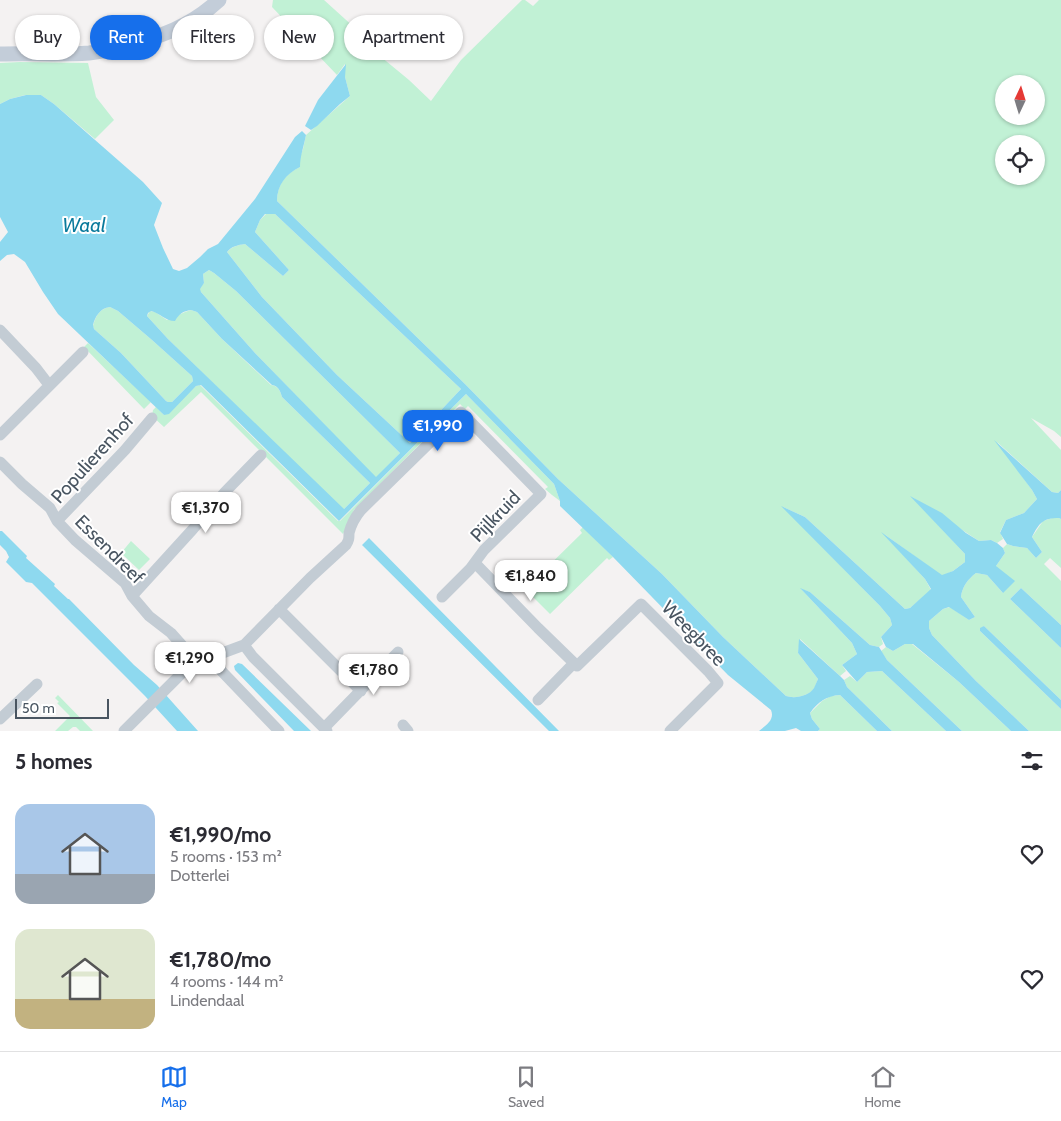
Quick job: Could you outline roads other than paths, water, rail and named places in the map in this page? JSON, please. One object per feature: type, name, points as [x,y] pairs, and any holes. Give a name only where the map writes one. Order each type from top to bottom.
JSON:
[{"type":"street","points":[[0,54],[90,52],[144,41],[187,24],[219,0]]},
{"type":"street","points":[[0,330],[36,368],[49,385]]},
{"type":"street","points":[[0,435],[83,352]]},
{"type":"street","name":"Pijlkruid","points":[[279,609],[346,545],[350,539],[349,533],[356,516],[361,510],[461,412],[541,494],[484,550],[475,563],[442,597]]},
{"type":"street","name":"Populierenhof","points":[[58,521],[125,450],[152,418]]},
{"type":"street","points":[[132,596],[225,492],[261,455]]},
{"type":"street","name":"Essendreef","points":[[0,462],[50,508],[58,521],[75,540],[125,584],[132,596],[149,616],[171,633],[195,660]]},
{"type":"street","name":"Pijlkruid","points":[[475,563],[571,661]]},
{"type":"street","name":"Weegbree","points":[[538,700],[571,661],[577,666],[641,604],[718,683],[670,731]]},
{"type":"street","points":[[124,731],[195,660],[209,658],[244,645],[279,609],[361,691]]},
{"type":"street","points":[[244,645],[253,657],[325,729],[398,652]]},
{"type":"street","points":[[209,658],[279,731]]},
{"type":"street","points":[[0,719],[36,684]]},
{"type":"water","points":[[346,64],[345,77],[350,96],[311,130],[305,126],[318,100]]},
{"type":"water","name":"Waal","points":[[26,95],[41,95],[54,104],[143,182],[162,203],[154,225],[173,269],[179,271],[187,268],[208,249],[218,244],[255,199],[295,137],[302,131],[306,135],[300,167],[290,173],[283,181],[277,195],[277,201],[465,384],[558,479],[662,574],[723,637],[786,696],[797,697],[809,693],[814,688],[818,679],[798,653],[799,639],[840,676],[847,687],[892,731],[877,731],[840,695],[823,700],[810,713],[820,729],[818,731],[801,731],[796,728],[785,731],[759,731],[771,719],[771,710],[728,675],[613,557],[560,506],[554,484],[466,394],[339,521],[201,385],[196,386],[169,414],[164,415],[58,314],[25,262],[14,254],[7,255],[0,261],[0,242],[8,232],[0,217],[0,104]],"holes":[[[265,214],[275,214],[461,389],[410,443],[337,375],[262,297],[227,252],[233,247],[245,244],[283,276],[289,270],[255,232]],[[209,270],[236,291],[400,453],[376,477],[255,353],[201,292],[200,289],[204,283],[203,274]],[[110,307],[118,311],[192,376],[193,381],[172,402],[166,401],[121,353],[94,329],[93,325],[97,316]],[[188,310],[197,312],[222,339],[272,385],[277,387],[282,397],[370,483],[344,509],[168,339],[147,316],[151,311],[168,320],[175,321],[178,316]]]},
{"type":"water","points":[[994,440],[1052,492],[1058,493],[1061,490],[1061,519],[1045,520],[1032,537],[1042,552],[1036,558],[1027,548],[1007,544],[1000,533],[1006,520],[1024,513],[1037,499]]},
{"type":"water","points":[[910,496],[942,513],[979,541],[991,540],[1003,548],[1005,553],[996,566],[1015,581],[1003,593],[987,575],[976,573],[966,584],[961,597],[975,617],[969,620],[949,607],[943,609],[929,621],[929,628],[932,635],[976,681],[1029,731],[1011,731],[959,682],[913,644],[905,644],[893,651],[886,647],[881,637],[892,625],[890,618],[781,506],[805,517],[905,609],[910,608],[931,589],[925,579],[881,532],[942,575],[953,571],[965,562],[965,554]]},
{"type":"water","points":[[0,531],[134,665],[157,685],[198,731],[177,731],[145,696],[32,583],[26,582],[6,562],[9,557],[0,545]]},
{"type":"water","points":[[369,538],[559,731],[549,731],[362,545]]},
{"type":"water","points":[[800,588],[810,592],[870,645],[879,647],[887,660],[962,731],[946,731],[882,671],[867,672],[857,682],[842,665],[857,654],[852,643]]},
{"type":"water","points":[[1021,588],[1061,625],[1061,648],[1010,599]]},
{"type":"water","points":[[984,626],[1061,700],[1061,709],[980,631],[980,628]]},
{"type":"water","points":[[238,663],[242,664],[311,731],[294,731],[235,670],[234,666]]}]
